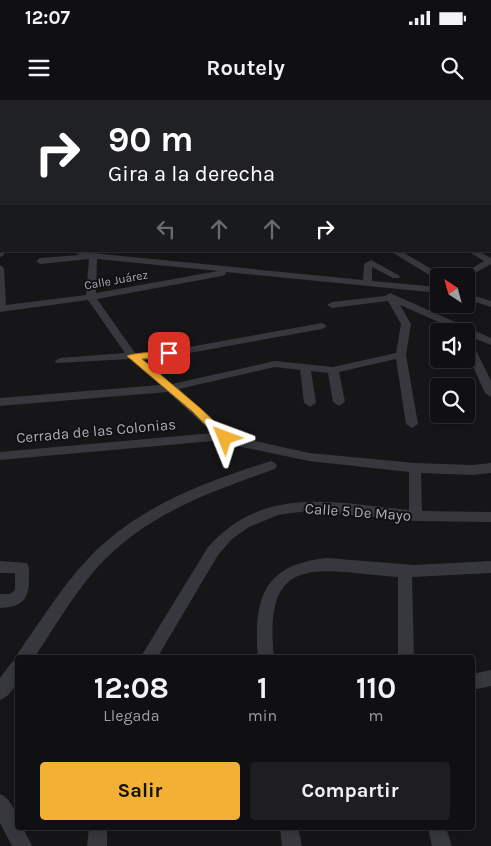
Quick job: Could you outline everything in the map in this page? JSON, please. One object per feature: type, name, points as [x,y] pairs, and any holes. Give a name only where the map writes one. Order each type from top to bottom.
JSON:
[{"type":"street","points":[[79,252],[93,256],[430,289]]},
{"type":"street","points":[[396,252],[430,272]]},
{"type":"street","points":[[473,252],[491,261]]},
{"type":"street","points":[[40,262],[93,256]]},
{"type":"street","points":[[93,256],[91,297],[132,356],[225,438]]},
{"type":"street","points":[[475,270],[491,261]]},
{"type":"street","points":[[396,276],[371,262],[368,264],[373,283],[392,298],[446,323]]},
{"type":"street","points":[[0,268],[1,309]]},
{"type":"street","name":"Calle Juárez","points":[[1,309],[91,297],[236,271]]},
{"type":"street","points":[[332,305],[392,298]]},
{"type":"street","points":[[392,298],[406,324],[401,356],[412,424]]},
{"type":"street","points":[[475,299],[491,304]]},
{"type":"street","points":[[60,361],[132,356],[150,357],[322,326]]},
{"type":"street","points":[[475,336],[491,342]]},
{"type":"street","points":[[0,402],[170,388],[275,364],[333,370],[401,356]]},
{"type":"street","points":[[475,359],[491,393]]},
{"type":"street","points":[[305,367],[310,403]]},
{"type":"street","points":[[333,370],[339,402]]},
{"type":"street","name":"Cerrada de las Colonias","points":[[0,456],[212,437],[225,438],[309,457],[415,468],[472,470],[491,468]]},
{"type":"street","points":[[26,655],[83,574],[121,537],[177,500],[203,489],[271,466]]},
{"type":"street","points":[[415,468],[416,516]]},
{"type":"street","name":"Calle 5 De Mayo","points":[[150,655],[213,551],[227,535],[244,523],[277,510],[307,506],[416,516],[491,517]]},
{"type":"street","points":[[266,655],[263,638],[267,601],[284,575],[294,569],[309,565],[328,564],[405,572],[491,567]]},
{"type":"street","points":[[0,567],[22,567],[23,571],[22,592],[17,598],[10,601],[0,601]]},
{"type":"street","points":[[405,572],[406,655]]},
{"type":"street","points":[[0,692],[15,671]]},
{"type":"street","points":[[475,681],[491,678]]},
{"type":"street","points":[[0,804],[22,846]]},
{"type":"street","points":[[97,846],[98,830]]},
{"type":"street","points":[[289,830],[292,846]]},
{"type":"street","points":[[438,830],[442,846]]},
{"type":"route","points":[[169,353],[150,357],[132,356],[196,410],[225,438]]}]
